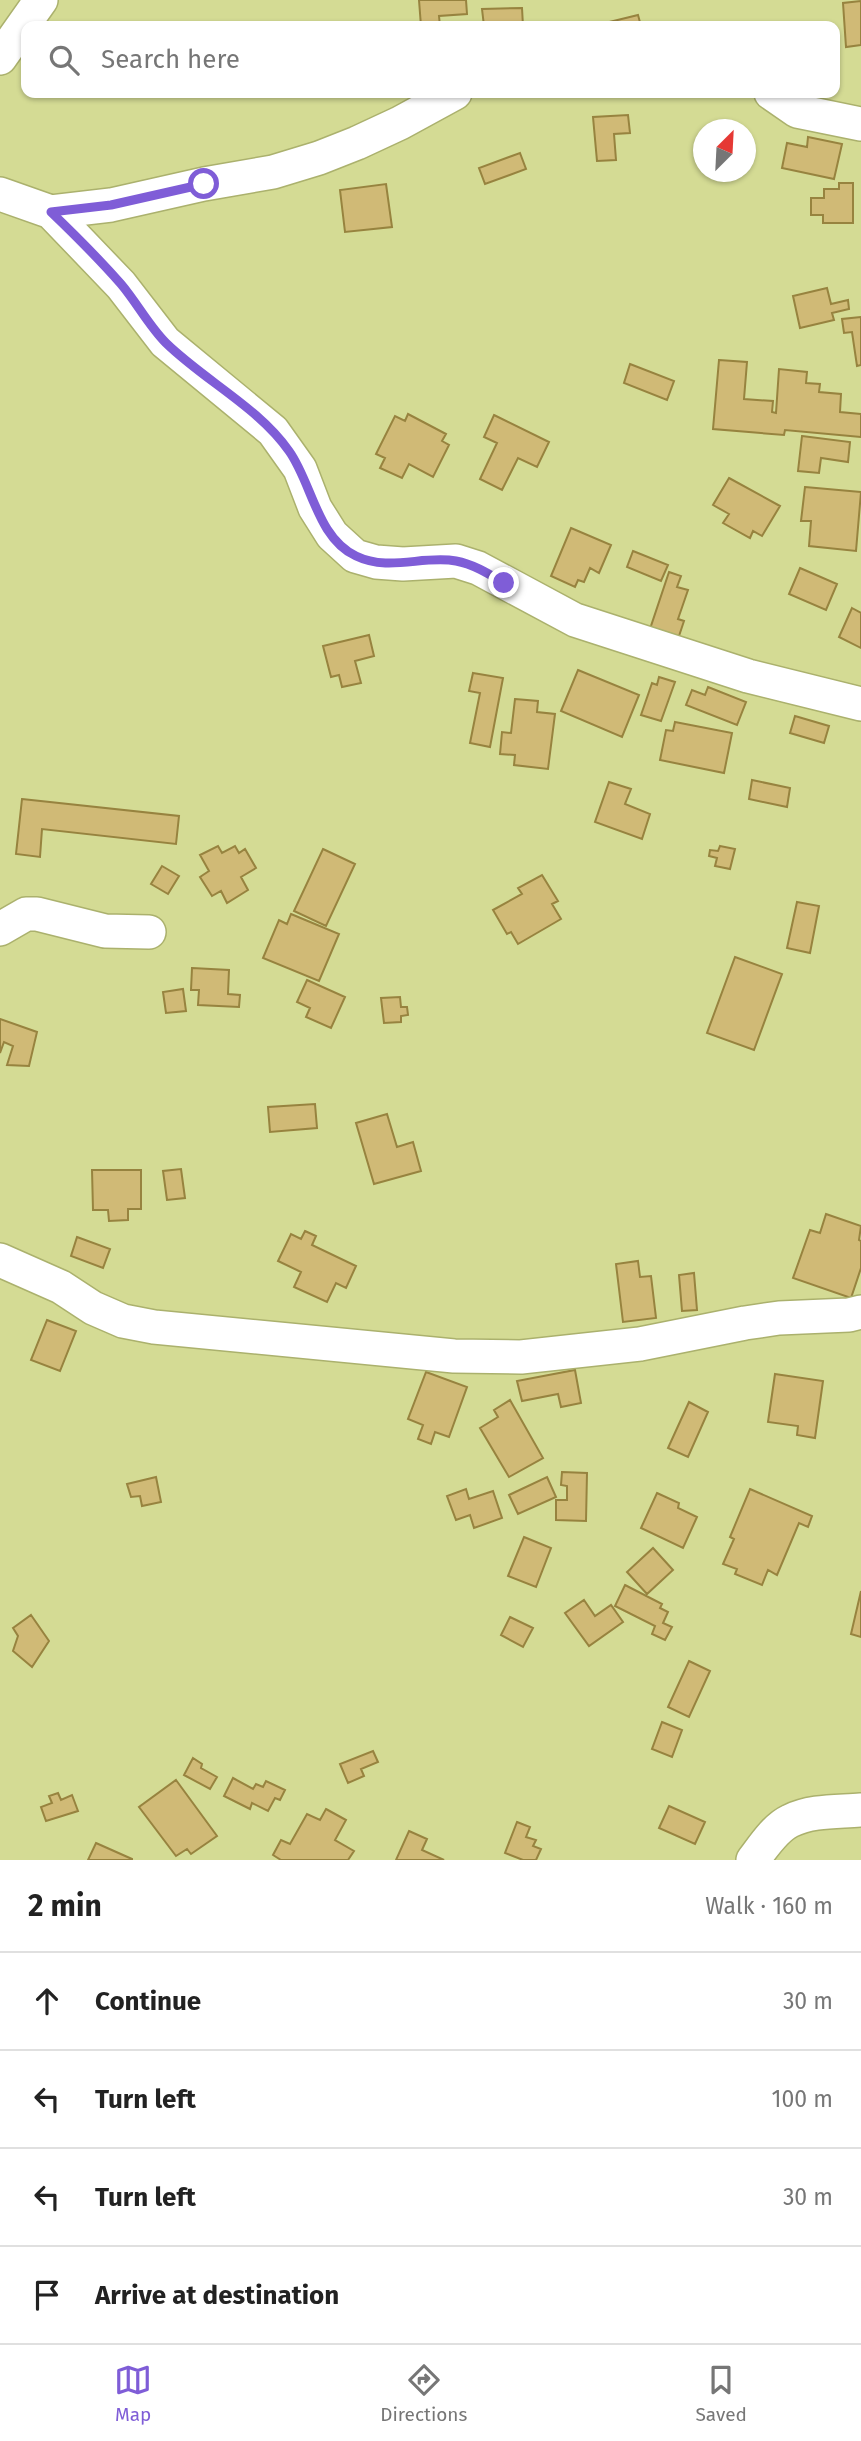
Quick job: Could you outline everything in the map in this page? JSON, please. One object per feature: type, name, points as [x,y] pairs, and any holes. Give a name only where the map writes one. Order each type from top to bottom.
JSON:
[{"type":"street","points":[[26,21],[41,0]]},
{"type":"street","points":[[0,58],[21,28]]},
{"type":"street","points":[[0,194],[51,212],[111,205],[273,172],[357,143],[446,98]]},
{"type":"street","points":[[778,98],[797,111],[861,124]]},
{"type":"street","points":[[51,212],[121,285],[165,342],[273,431],[300,469],[316,508],[332,535],[355,556],[376,562],[403,564],[456,561],[478,568],[575,621],[748,676],[861,704]]},
{"type":"street","points":[[0,929],[26,914],[37,914],[105,931],[149,932]]},
{"type":"street","points":[[0,1261],[61,1287],[93,1308],[124,1321],[154,1327],[454,1356],[521,1357],[556,1354],[640,1344],[779,1318],[849,1315],[861,1312]]},
{"type":"street","points":[[752,1860],[789,1821],[817,1813],[861,1810]]},
{"type":"building","points":[[419,0],[466,0],[467,14],[439,16],[440,21],[421,21]]},
{"type":"building","points":[[861,1],[861,45],[846,47],[843,3]]},
{"type":"building","points":[[522,8],[523,21],[483,21],[482,9]]},
{"type":"building","points":[[638,15],[640,21],[613,21]]},
{"type":"building","points":[[628,115],[630,133],[614,134],[616,160],[597,161],[593,117]]},
{"type":"building","points":[[808,137],[842,144],[834,179],[782,168],[787,143],[807,147]]},
{"type":"building","points":[[520,153],[526,169],[485,184],[479,168]]},
{"type":"building","points":[[839,183],[853,183],[853,223],[823,223],[823,215],[811,215],[811,198],[824,198],[824,189],[839,189]]},
{"type":"building","points":[[386,184],[392,227],[345,232],[340,190]]},
{"type":"building","points":[[827,288],[831,304],[848,300],[849,309],[832,313],[834,320],[800,328],[793,296]]},
{"type":"building","points":[[861,317],[861,365],[857,366],[852,332],[844,333],[842,319]]},
{"type":"building","points":[[719,360],[747,362],[744,399],[773,401],[772,412],[776,413],[779,369],[807,372],[806,383],[820,384],[819,392],[841,394],[840,412],[861,414],[861,437],[785,430],[784,435],[713,429]]},
{"type":"building","points":[[630,364],[674,381],[667,400],[624,383]]},
{"type":"building","points":[[408,414],[446,434],[442,441],[449,445],[433,477],[409,464],[402,478],[380,468],[385,458],[376,454],[395,416],[405,421]]},
{"type":"building","points":[[494,415],[549,442],[537,467],[518,458],[502,490],[480,479],[497,443],[484,437]]},
{"type":"building","points":[[802,436],[850,442],[848,462],[821,458],[819,473],[798,471]]},
{"type":"building","points":[[729,478],[780,506],[762,536],[753,531],[750,538],[723,523],[729,514],[713,505]]},
{"type":"building","points":[[805,487],[861,492],[856,551],[809,546],[811,521],[801,521]]},
{"type":"building","points":[[571,528],[611,545],[599,573],[590,568],[584,582],[578,580],[575,587],[551,576]]},
{"type":"building","points":[[633,551],[668,565],[661,581],[627,567]]},
{"type":"building","points":[[800,568],[837,584],[826,610],[789,594]]},
{"type":"building","points":[[669,572],[681,576],[677,587],[688,590],[678,619],[684,621],[676,645],[648,635]]},
{"type":"building","points":[[852,608],[861,613],[861,648],[839,637]]},
{"type":"building","points":[[369,635],[374,656],[355,661],[361,683],[342,687],[339,675],[331,677],[323,646]]},
{"type":"building","points":[[578,670],[639,695],[622,737],[561,711]]},
{"type":"building","points":[[473,673],[503,678],[490,747],[470,743],[480,693],[469,691]]},
{"type":"building","points":[[659,677],[675,682],[661,721],[641,715],[652,683],[657,685]]},
{"type":"building","points":[[708,687],[746,702],[737,725],[686,705],[692,690],[705,695]]},
{"type":"building","points":[[515,699],[538,701],[537,712],[555,714],[548,769],[514,765],[515,755],[500,754],[502,732],[511,733]]},
{"type":"building","points":[[795,716],[829,726],[824,743],[790,733]]},
{"type":"building","points":[[675,722],[732,733],[724,773],[660,760],[666,730],[673,731]]},
{"type":"building","points":[[752,780],[790,788],[787,807],[749,799]]},
{"type":"building","points":[[609,782],[631,789],[625,804],[650,814],[642,839],[595,822]]},
{"type":"building","points":[[22,799],[179,816],[176,844],[42,829],[40,857],[16,854]]},
{"type":"building","points":[[218,846],[222,853],[235,846],[239,853],[245,849],[256,868],[241,877],[248,890],[227,903],[221,891],[212,896],[200,877],[209,871],[200,855]]},
{"type":"building","points":[[720,846],[735,849],[730,869],[715,866],[717,858],[709,856],[710,850],[718,851]]},
{"type":"building","points":[[323,849],[355,864],[326,926],[294,911]]},
{"type":"building","points":[[162,866],[179,876],[168,894],[151,884]]},
{"type":"building","points":[[542,875],[558,901],[552,904],[561,919],[518,944],[511,932],[507,934],[493,910],[522,894],[518,888]]},
{"type":"building","points":[[797,902],[819,906],[810,953],[787,948]]},
{"type":"building","points":[[291,914],[339,934],[319,981],[263,958],[279,920],[287,924]]},
{"type":"building","points":[[735,957],[782,974],[754,1050],[707,1033]]},
{"type":"building","points":[[192,968],[229,970],[228,994],[240,995],[239,1007],[198,1005],[199,990],[191,990]]},
{"type":"building","points":[[307,980],[345,997],[331,1028],[306,1017],[310,1008],[297,1002]]},
{"type":"building","points":[[183,989],[186,1011],[166,1013],[163,992]]},
{"type":"building","points":[[400,997],[401,1007],[407,1007],[408,1015],[401,1016],[401,1022],[384,1023],[381,998]]},
{"type":"building","points":[[0,1019],[37,1032],[29,1066],[7,1065],[13,1046],[4,1042],[0,1053]]},
{"type":"building","points":[[315,1104],[317,1128],[270,1132],[268,1107]]},
{"type":"building","points":[[387,1114],[397,1147],[413,1142],[421,1171],[374,1184],[356,1123]]},
{"type":"building","points":[[181,1169],[185,1198],[167,1200],[163,1171]]},
{"type":"building","points":[[92,1170],[141,1170],[141,1209],[128,1209],[128,1220],[109,1221],[108,1210],[93,1210]]},
{"type":"building","points":[[826,1214],[861,1226],[861,1268],[851,1298],[793,1278],[810,1230],[820,1233]]},
{"type":"building","points":[[305,1231],[316,1236],[312,1245],[356,1266],[346,1288],[336,1283],[327,1302],[294,1287],[301,1272],[278,1261],[291,1234],[301,1239]]},
{"type":"building","points":[[77,1237],[110,1249],[103,1268],[71,1256]]},
{"type":"building","points":[[638,1261],[640,1277],[651,1276],[656,1318],[623,1322],[616,1264]]},
{"type":"building","points":[[694,1273],[697,1310],[682,1311],[679,1275]]},
{"type":"building","points":[[47,1320],[76,1331],[60,1371],[31,1360]]},
{"type":"building","points":[[575,1370],[581,1403],[561,1407],[558,1394],[522,1401],[517,1381]]},
{"type":"building","points":[[426,1372],[467,1387],[449,1437],[435,1432],[431,1444],[418,1439],[423,1425],[408,1419]]},
{"type":"building","points":[[775,1374],[823,1381],[815,1438],[797,1435],[798,1426],[768,1422]]},
{"type":"building","points":[[510,1400],[543,1458],[509,1477],[480,1428],[498,1417],[494,1410]]},
{"type":"building","points":[[689,1402],[708,1412],[688,1457],[668,1448]]},
{"type":"building","points":[[562,1472],[587,1473],[586,1521],[556,1520],[556,1500],[567,1500],[567,1486],[561,1485]]},
{"type":"building","points":[[156,1477],[161,1502],[142,1506],[140,1496],[131,1497],[127,1484]]},
{"type":"building","points":[[547,1477],[556,1497],[518,1514],[509,1495]]},
{"type":"building","points":[[466,1489],[469,1499],[493,1491],[502,1518],[474,1528],[470,1515],[456,1520],[447,1496]]},
{"type":"building","points":[[750,1489],[812,1516],[808,1527],[799,1523],[777,1575],[768,1570],[762,1585],[735,1574],[737,1569],[723,1564],[734,1539],[730,1537]]},
{"type":"building","points":[[657,1493],[679,1503],[678,1508],[697,1517],[683,1548],[641,1528]]},
{"type":"building","points":[[524,1537],[551,1548],[536,1587],[508,1576]]},
{"type":"building","points":[[653,1548],[673,1570],[647,1594],[627,1572]]},
{"type":"building","points":[[625,1585],[662,1604],[660,1608],[668,1612],[663,1623],[672,1627],[665,1640],[652,1634],[655,1626],[615,1606]]},
{"type":"building","points":[[861,1591],[861,1637],[851,1634]]},
{"type":"building","points":[[584,1600],[595,1616],[611,1605],[623,1622],[589,1646],[565,1613]]},
{"type":"building","points":[[31,1615],[49,1641],[32,1667],[13,1651],[18,1636],[13,1628]]},
{"type":"building","points":[[510,1617],[533,1628],[523,1647],[501,1635]]},
{"type":"building","points":[[689,1661],[710,1671],[689,1717],[668,1707]]},
{"type":"building","points":[[662,1722],[682,1730],[672,1757],[652,1749]]},
{"type":"building","points":[[373,1751],[378,1762],[361,1769],[364,1776],[348,1783],[340,1764]]},
{"type":"building","points":[[193,1758],[202,1764],[201,1768],[217,1777],[210,1789],[184,1775]]},
{"type":"building","points":[[233,1778],[253,1789],[256,1784],[263,1787],[266,1781],[285,1790],[280,1800],[275,1798],[268,1811],[252,1803],[250,1809],[224,1796]]},
{"type":"building","points":[[176,1780],[217,1836],[191,1854],[187,1849],[176,1856],[139,1807]]},
{"type":"building","points":[[58,1793],[61,1800],[72,1795],[78,1811],[46,1821],[41,1807],[52,1803],[49,1796]]},
{"type":"building","points":[[669,1806],[705,1822],[695,1844],[659,1828]]},
{"type":"building","points":[[326,1809],[346,1820],[335,1840],[354,1851],[348,1860],[281,1860],[273,1855],[281,1840],[290,1844],[307,1814],[320,1820]]},
{"type":"building","points":[[517,1822],[530,1827],[526,1837],[536,1840],[533,1846],[541,1849],[536,1860],[523,1860],[505,1853]]},
{"type":"building","points":[[409,1831],[427,1839],[422,1850],[444,1860],[396,1860]]},
{"type":"building","points":[[96,1843],[132,1859],[132,1860],[88,1860]]},
{"type":"route","points":[[204,184],[111,205],[51,212],[121,285],[165,342],[273,431],[300,469],[316,508],[332,535],[355,556],[376,562],[403,564],[456,561],[478,568],[504,583]]}]
